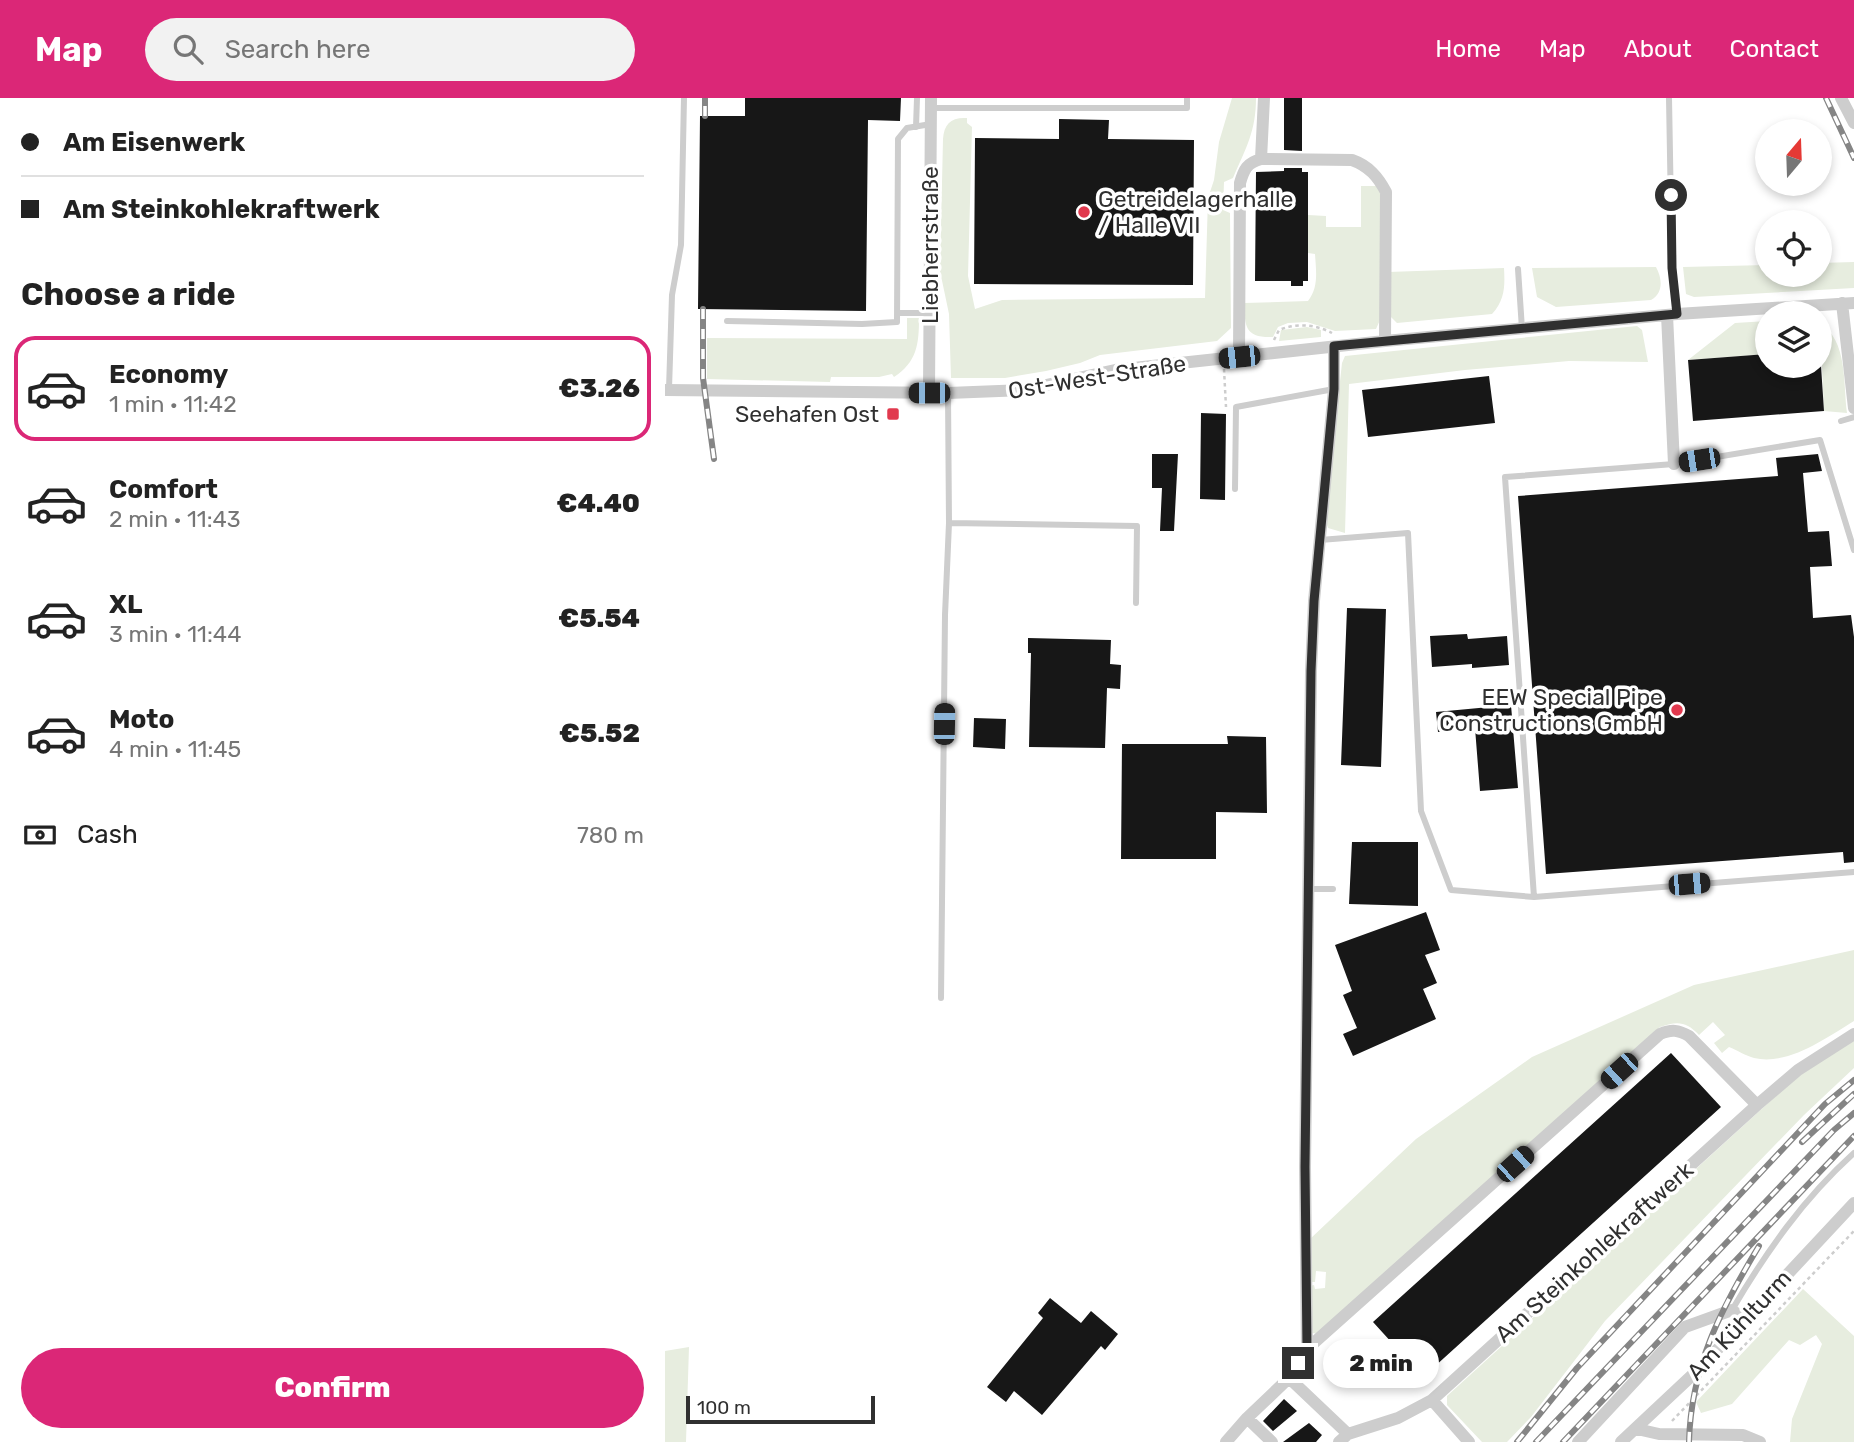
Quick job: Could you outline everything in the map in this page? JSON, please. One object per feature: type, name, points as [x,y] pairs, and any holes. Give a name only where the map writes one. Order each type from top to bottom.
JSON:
[{"type":"street","points":[[1261,159],[1264,98]]},
{"type":"street","points":[[1842,98],[1854,123]]},
{"type":"street","name":"Liebherrstraße","points":[[929,393],[931,103]]},
{"type":"street","points":[[1239,357],[1240,183],[1244,169],[1251,162],[1261,159],[1352,160],[1364,164],[1378,178],[1385,192],[1385,341]]},
{"type":"street","name":"Ost-West-Straße","points":[[667,390],[929,393],[1023,390],[1115,370],[1334,346],[1672,315],[1848,303],[1854,408]]},
{"type":"street","points":[[1672,315],[1674,464]]},
{"type":"street","points":[[1307,1349],[1305,1208],[1311,671],[1319,540],[1334,389],[1334,346]]},
{"type":"street","points":[[1226,1442],[1289,1378],[1307,1349],[1660,1034],[1671,1030],[1689,1036],[1757,1105]]},
{"type":"street","name":"Am Steinkohlekraftwerk","points":[[1289,1378],[1343,1438],[1398,1418],[1432,1400],[1757,1105],[1798,1070],[1854,1034]]},
{"type":"street","name":"Am Kühlturm","points":[[1621,1442],[1681,1387],[1854,1203]]},
{"type":"street","points":[[1578,1442],[1685,1327],[1732,1310],[1744,1319]]},
{"type":"street","points":[[1432,1400],[1469,1442]]},
{"type":"street","points":[[1247,1418],[1272,1442]]},
{"type":"street","points":[[1637,1429],[1659,1434],[1743,1435],[1760,1442]]},
{"type":"lane","points":[[667,390],[672,295],[681,245],[684,98]]},
{"type":"lane","points":[[916,98],[916,127]]},
{"type":"lane","points":[[931,103],[1187,108],[1187,98]]},
{"type":"lane","points":[[1669,98],[1672,315]]},
{"type":"lane","points":[[727,321],[862,324],[897,321],[898,139],[907,128],[931,124]]},
{"type":"lane","points":[[1518,269],[1522,328]]},
{"type":"lane","points":[[897,313],[930,313]]},
{"type":"lane","points":[[1235,489],[1236,407],[1334,389]]},
{"type":"lane","points":[[941,998],[945,615],[949,523],[948,393]]},
{"type":"lane","points":[[1841,421],[1854,417]]},
{"type":"lane","points":[[1534,897],[1505,477],[1674,464],[1820,440],[1854,550]]},
{"type":"lane","points":[[949,523],[1136,527],[1136,603]]},
{"type":"lane","points":[[1319,540],[1408,533],[1421,811],[1451,890],[1534,897],[1854,872]]},
{"type":"lane","points":[[1309,888],[1333,889]]},
{"type":"lane","points":[[1732,1310],[1781,1232],[1854,1153]]},
{"type":"path","points":[[1276,353],[1274,340],[1279,330],[1289,326],[1323,329],[1333,334],[1334,346]]},
{"type":"path","points":[[1224,359],[1225,407],[1236,407]]},
{"type":"path","points":[[1659,1434],[1854,1231]]},
{"type":"shaded area","points":[[1232,98],[1256,98],[1252,130],[1246,148],[1233,178],[1224,182],[1223,210],[1230,213],[1231,328],[1217,341],[1100,355],[1080,363],[1005,378],[951,378],[949,314],[940,271],[943,139],[949,122],[967,118],[967,123],[972,127],[968,276],[975,309],[1002,300],[1205,298],[1208,198],[1214,180],[1219,142]]},
{"type":"shaded area","points":[[1361,186],[1377,186],[1380,190],[1380,320],[1376,329],[1335,331],[1307,322],[1288,323],[1278,327],[1273,337],[1252,333],[1246,325],[1244,303],[1308,301],[1314,290],[1316,273],[1315,254],[1308,253],[1308,215],[1326,216],[1326,227],[1361,227]]},
{"type":"shaded area","points":[[1854,262],[1854,288],[1694,297],[1686,294],[1683,267],[1755,265],[1755,287],[1832,287],[1832,263]]},
{"type":"shaded area","points":[[1656,267],[1661,285],[1651,300],[1556,307],[1537,297],[1532,268]]},
{"type":"shaded area","points":[[1504,268],[1503,293],[1492,314],[1397,323],[1388,314],[1388,272]]},
{"type":"shaded area","points":[[907,318],[919,318],[917,344],[908,365],[894,377],[892,374],[879,377],[831,377],[830,382],[707,379],[707,338],[907,339]]},
{"type":"shaded area","points":[[1755,322],[1755,355],[1688,360],[1735,323]]},
{"type":"shaded area","points":[[1637,326],[1642,330],[1648,362],[1569,361],[1349,384],[1345,533],[1328,528],[1325,519],[1342,363],[1345,356]]},
{"type":"shaded area","points":[[1307,327],[1321,330],[1321,337],[1279,341],[1281,330]]},
{"type":"shaded area","points":[[1832,336],[1843,364],[1847,413],[1824,411],[1822,378],[1832,378]]},
{"type":"shaded area","points":[[1854,950],[1854,1021],[1806,1049],[1780,1058],[1767,1059],[1751,1057],[1729,1047],[1722,1053],[1714,1043],[1725,1035],[1713,1022],[1699,1035],[1690,1027],[1681,1024],[1660,1027],[1319,1334],[1312,1333],[1310,1286],[1314,1285],[1315,1289],[1325,1288],[1326,1272],[1316,1271],[1315,1282],[1310,1282],[1310,1239],[1416,1139],[1532,1057],[1694,985]]},
{"type":"shaded area","points":[[1854,1038],[1854,1068],[1804,1115],[1605,1321],[1531,1417],[1507,1442],[1482,1442],[1447,1405],[1447,1396],[1789,1084]]},
{"type":"shaded area","points":[[1803,1289],[1854,1336],[1854,1442],[1790,1442],[1792,1419],[1822,1344],[1816,1335],[1800,1345],[1789,1340],[1732,1404],[1701,1413],[1696,1402]]},
{"type":"shaded area","points":[[689,1347],[686,1442],[665,1442],[665,1351]]},
{"type":"building","points":[[745,98],[901,98],[900,121],[868,120],[866,311],[698,309],[700,116],[745,116]]},
{"type":"building","points":[[1284,98],[1302,98],[1302,151],[1284,150]]},
{"type":"building","name":"Getreidelagerhalle / Halle VII","points":[[1059,119],[1109,120],[1108,139],[1194,140],[1193,285],[974,284],[975,138],[1059,139]]},
{"type":"building","points":[[1284,168],[1302,168],[1302,172],[1308,172],[1308,281],[1303,281],[1303,286],[1291,286],[1291,281],[1255,281],[1256,172],[1284,171]]},
{"type":"building","points":[[1755,355],[1755,378],[1822,378],[1824,411],[1693,421],[1688,360]]},
{"type":"building","points":[[1489,376],[1495,423],[1368,437],[1362,390]]},
{"type":"building","points":[[1201,413],[1226,414],[1225,500],[1200,499]]},
{"type":"building","points":[[1152,454],[1178,454],[1174,531],[1160,531],[1162,488],[1152,488]]},
{"type":"building","name":"EEW Special Pipe Constructions GmbH","points":[[1818,454],[1822,471],[1803,473],[1808,532],[1829,531],[1832,566],[1810,567],[1813,618],[1851,615],[1854,637],[1854,862],[1844,863],[1843,852],[1546,874],[1518,496],[1778,476],[1776,458]]},
{"type":"building","points":[[1347,608],[1386,609],[1381,767],[1341,765]]},
{"type":"building","points":[[1467,634],[1468,639],[1507,636],[1509,665],[1432,667],[1430,636]]},
{"type":"building","points":[[1028,638],[1111,640],[1110,664],[1121,665],[1120,689],[1107,688],[1105,748],[1029,747],[1031,653],[1028,653]]},
{"type":"building","points":[[1511,705],[1518,788],[1480,791],[1475,728],[1438,732],[1436,712]]},
{"type":"building","points":[[974,718],[1006,719],[1005,749],[973,747]]},
{"type":"building","points":[[1227,736],[1266,737],[1267,813],[1216,812],[1216,859],[1121,859],[1122,744],[1228,744]]},
{"type":"building","points":[[1352,842],[1418,842],[1418,906],[1349,904]]},
{"type":"building","points":[[1426,912],[1440,950],[1425,955],[1437,983],[1423,989],[1436,1019],[1353,1056],[1343,1034],[1357,1028],[1343,995],[1352,991],[1335,945]]},
{"type":"building","points":[[1671,1053],[1721,1107],[1423,1377],[1373,1322]]},
{"type":"building","points":[[1050,1298],[1081,1323],[1091,1311],[1118,1334],[1105,1350],[1101,1346],[1042,1415],[1014,1391],[1006,1402],[987,1387],[1043,1318],[1038,1313]]},
{"type":"building","points":[[1284,1399],[1297,1411],[1273,1431],[1263,1421]]},
{"type":"building","points":[[1309,1423],[1322,1435],[1316,1442],[1283,1442]]},
{"type":"railway","points":[[705,98],[705,116]]},
{"type":"railway","points":[[1826,98],[1854,158]]},
{"type":"railway","points":[[703,309],[703,378],[714,459]]},
{"type":"railway","points":[[1517,1442],[1577,1368],[1825,1104],[1854,1080]]},
{"type":"railway","points":[[1802,1142],[1854,1094]]},
{"type":"railway","points":[[1536,1442],[1834,1130],[1854,1113]]},
{"type":"railway","points":[[1563,1442],[1854,1136]]},
{"type":"railway","points":[[1689,1442],[1695,1388],[1710,1339],[1759,1246]]},
{"type":"place","name":"Getreidelagerhalle / Halle VII","points":[[1084,212]]},
{"type":"place","name":"Seehafen Ost","points":[[893,414]]},
{"type":"place","name":"EEW Special Pipe Constructions GmbH","points":[[1677,710]]},
{"type":"route","points":[[1298,1363],[1307,1349],[1305,1167],[1311,671],[1314,601],[1334,389],[1334,346],[1677,314],[1672,268],[1671,195]]}]
